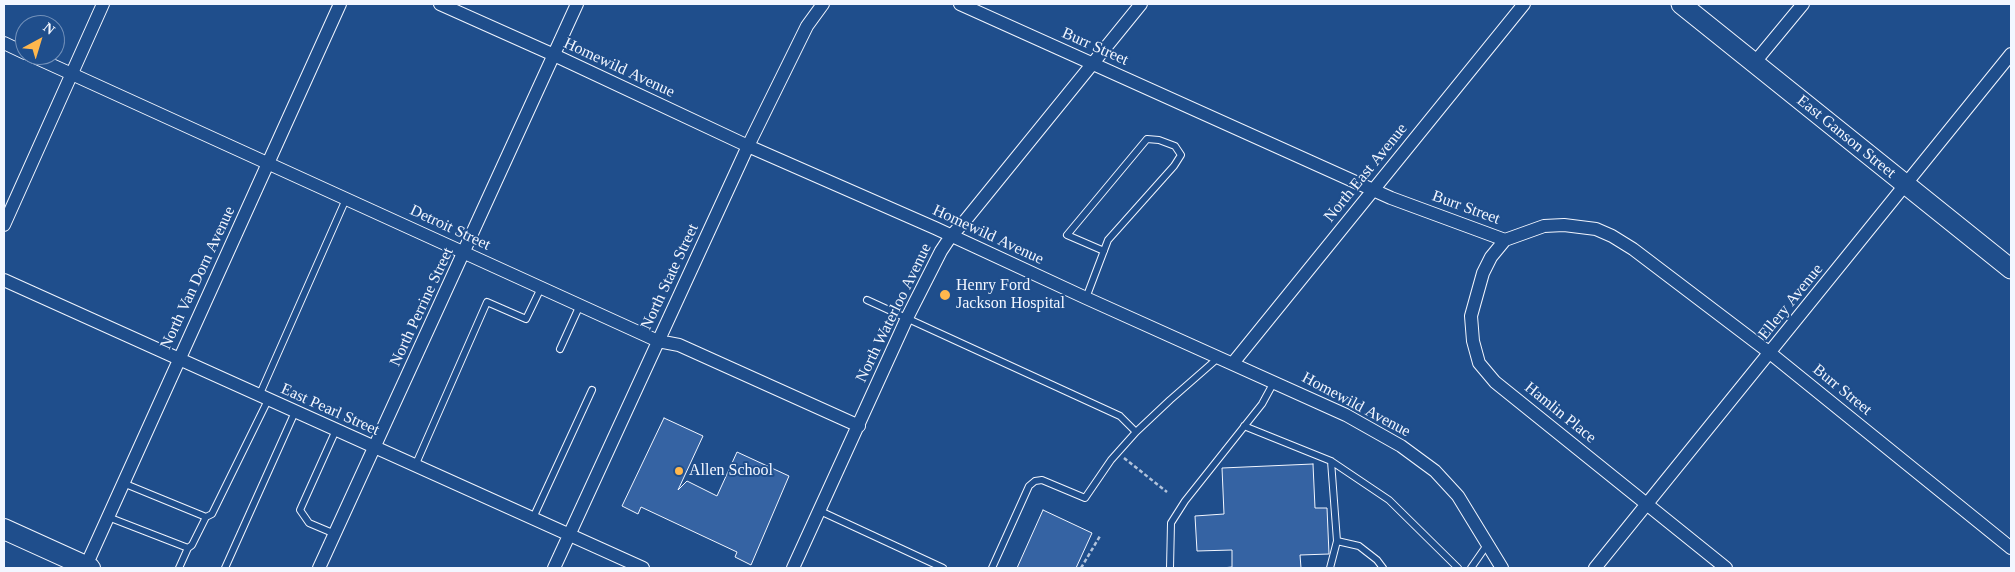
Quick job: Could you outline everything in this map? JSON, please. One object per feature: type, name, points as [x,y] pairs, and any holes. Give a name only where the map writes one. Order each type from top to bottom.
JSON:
[{"type":"main road","points":[[4,529],[87,568]]},
{"type":"street","points":[[4,225],[103,4]]},
{"type":"street","name":"North Van Dorn Avenue","points":[[87,568],[108,516],[178,359],[340,4]]},
{"type":"street","name":"Homewild Avenue","points":[[440,4],[748,146],[1346,415],[1401,446],[1428,466],[1458,496],[1502,568]]},
{"type":"street","name":"North Perrine Street","points":[[320,568],[577,4]]},
{"type":"street","name":"North State Street","points":[[554,568],[748,146],[807,26],[823,4]]},
{"type":"street","name":"Burr Street","points":[[960,4],[1373,190],[1505,240],[1544,226],[1564,225],[1596,229],[1612,236],[1633,248],[1770,353],[2011,548]]},
{"type":"street","name":"North Waterloo Avenue","points":[[793,568],[907,318],[941,251],[951,236],[1141,4]]},
{"type":"street","name":"North East Avenue","points":[[1233,363],[1524,4]]},
{"type":"street","name":"East Ganson Street","points":[[1681,4],[2011,269]]},
{"type":"street","points":[[1755,62],[1803,4]]},
{"type":"street","name":"Ellery Avenue","points":[[1595,568],[2011,54]]},
{"type":"street","name":"Detroit Street","points":[[51,65],[658,341],[679,345],[859,426]]},
{"type":"street","name":"Hamlin Place","points":[[1505,240],[1491,257],[1483,273],[1471,316],[1479,363],[1495,382],[1726,568]]},
{"type":"street","name":"East Pearl Street","points":[[4,280],[643,568]]},
{"type":"lane","points":[[1086,298],[1108,240],[1174,166],[1181,155],[1175,146],[1158,140],[1147,139],[1067,235],[1104,250]]},
{"type":"lane","points":[[179,568],[206,517],[212,514],[264,398],[346,198]]},
{"type":"lane","points":[[415,466],[487,302],[526,318],[541,288]]},
{"type":"lane","points":[[867,300],[1120,416],[1136,432]]},
{"type":"lane","points":[[560,349],[580,305]]},
{"type":"lane","points":[[992,568],[1029,486],[1042,480],[1085,498],[1117,453],[1136,432],[1218,358]]},
{"type":"lane","points":[[1170,568],[1171,523],[1182,505],[1262,404],[1274,382]]},
{"type":"lane","points":[[533,518],[592,390]]},
{"type":"lane","points":[[225,568],[295,412]]},
{"type":"lane","points":[[1244,426],[1331,461],[1389,500],[1458,568]]},
{"type":"lane","points":[[336,430],[300,510],[309,523],[336,534]]},
{"type":"lane","points":[[1330,568],[1336,540],[1331,461]]},
{"type":"lane","points":[[123,483],[206,517]]},
{"type":"lane","points":[[820,511],[942,568]]},
{"type":"lane","points":[[108,516],[188,548]]},
{"type":"lane","points":[[1336,540],[1359,546],[1377,560],[1383,568]]},
{"type":"lane","points":[[1471,568],[1488,544]]},
{"type":"path","points":[[1117,453],[1167,492]]},
{"type":"path","points":[[1081,568],[1100,536]]},
{"type":"building","points":[[664,418],[703,436],[678,490],[687,481],[717,496],[737,452],[789,476],[751,565],[735,557],[737,552],[641,507],[638,514],[622,506]]},
{"type":"building","points":[[1313,464],[1315,508],[1327,508],[1329,554],[1300,555],[1301,568],[1222,568],[1232,567],[1232,550],[1197,551],[1195,516],[1224,514],[1222,468]]},
{"type":"building","points":[[1043,510],[1092,533],[1076,568],[1017,568]]},
{"type":"place","name":"Henry Ford Jackson Hospital","points":[[945,295]]},
{"type":"place","name":"Allen School","points":[[679,471]]}]
